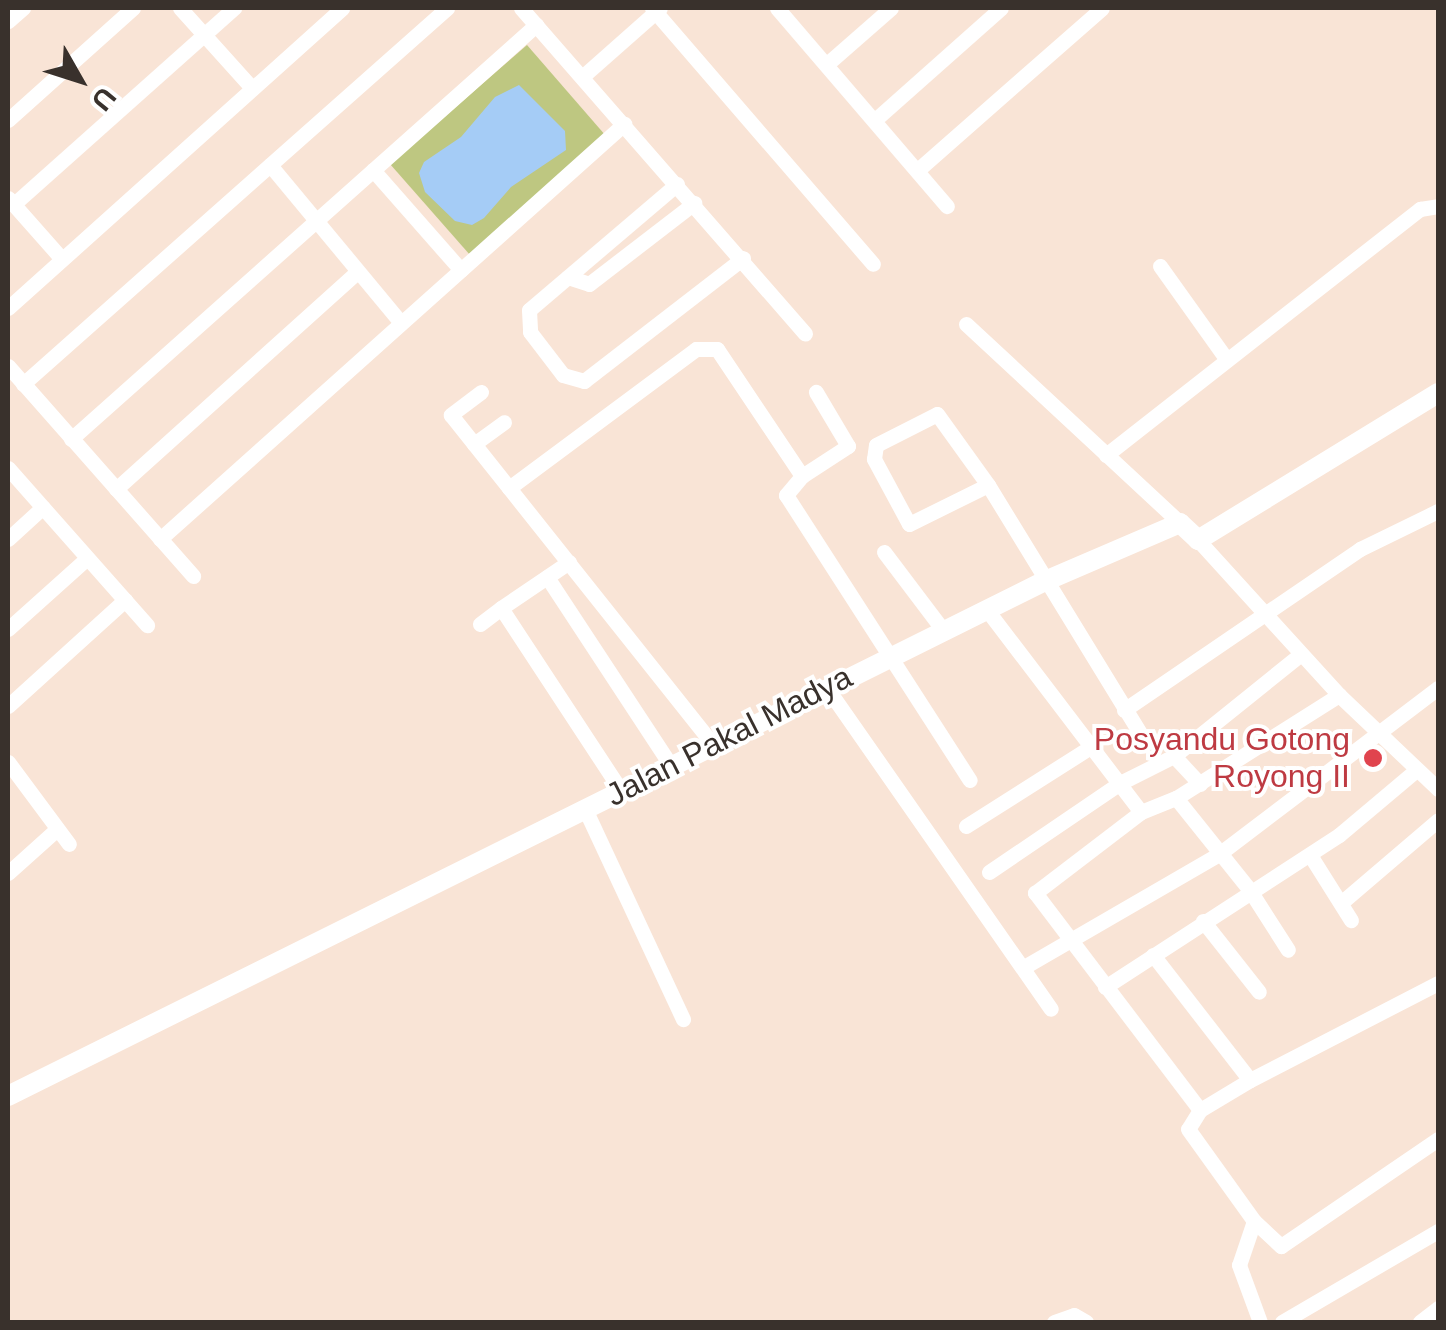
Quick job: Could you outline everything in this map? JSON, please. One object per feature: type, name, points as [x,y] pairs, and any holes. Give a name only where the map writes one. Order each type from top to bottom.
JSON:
[{"type":"street","points":[[8,21],[22,8]]},
{"type":"street","points":[[8,120],[133,8]]},
{"type":"street","points":[[180,8],[252,88]]},
{"type":"street","points":[[62,259],[10,201],[234,8]]},
{"type":"street","points":[[8,308],[342,8]]},
{"type":"street","points":[[23,384],[447,8]]},
{"type":"street","points":[[521,8],[805,334]]},
{"type":"street","points":[[777,8],[920,168],[947,206]]},
{"type":"street","points":[[827,64],[890,8]]},
{"type":"street","points":[[876,118],[1001,8]]},
{"type":"street","points":[[920,168],[1102,8]]},
{"type":"street","points":[[582,77],[655,9],[872,264]]},
{"type":"street","points":[[72,439],[536,25]]},
{"type":"street","points":[[160,539],[624,124]]},
{"type":"street","points":[[270,165],[313,224],[401,324]]},
{"type":"street","points":[[373,170],[462,270]]},
{"type":"street","points":[[677,184],[568,277],[525,321],[563,375],[584,381],[742,258]]},
{"type":"street","points":[[568,277],[589,284],[694,203]]},
{"type":"street","points":[[1106,455],[1420,209],[1438,206]]},
{"type":"street","points":[[1160,266],[1227,360]]},
{"type":"street","points":[[116,489],[356,273]]},
{"type":"street","points":[[966,324],[1180,522],[1340,695],[1438,790]]},
{"type":"street","points":[[509,488],[706,347],[717,349],[802,476]]},
{"type":"street","points":[[8,366],[193,576]]},
{"type":"street","points":[[481,392],[451,415],[712,743]]},
{"type":"street","points":[[816,392],[848,445],[802,476],[786,495],[970,780]]},
{"type":"street","points":[[1198,540],[1438,393]]},
{"type":"street","points":[[988,485],[909,524],[874,459],[876,446],[935,412],[988,485],[1042,582],[1143,738]]},
{"type":"street","points":[[474,444],[504,422]]},
{"type":"street","points":[[8,468],[147,625]]},
{"type":"street","points":[[8,539],[42,508]]},
{"type":"street","points":[[1124,710],[1360,548],[1438,510]]},
{"type":"street","name":"Jalan Pakal Madya","points":[[8,1096],[892,654],[1180,522]]},
{"type":"street","points":[[884,552],[942,630]]},
{"type":"street","points":[[8,629],[87,558]]},
{"type":"street","points":[[480,624],[569,562]]},
{"type":"street","points":[[547,577],[670,764]]},
{"type":"street","points":[[8,706],[125,600]]},
{"type":"street","points":[[501,608],[620,789]]},
{"type":"street","points":[[987,610],[1095,744],[1141,812]]},
{"type":"street","points":[[989,872],[1120,783],[1174,756],[1301,654]]},
{"type":"street","points":[[827,688],[1051,1010]]},
{"type":"street","points":[[1024,967],[1219,854],[1376,731],[1438,688]]},
{"type":"street","points":[[1200,1110],[1038,903],[1038,890],[1141,812],[1200,784],[1340,695]]},
{"type":"street","points":[[966,826],[1095,744]]},
{"type":"street","points":[[1174,756],[1200,784]]},
{"type":"street","points":[[8,762],[69,844]]},
{"type":"street","points":[[1105,987],[1250,889],[1310,855],[1416,770]]},
{"type":"street","points":[[8,794],[22,781]]},
{"type":"street","points":[[1176,798],[1250,889],[1288,950]]},
{"type":"street","points":[[585,809],[683,1019]]},
{"type":"street","points":[[1342,902],[1438,820]]},
{"type":"street","points":[[8,873],[57,829]]},
{"type":"street","points":[[1310,855],[1351,920]]},
{"type":"street","points":[[1203,920],[1259,992]]},
{"type":"street","points":[[1153,955],[1250,1080]]},
{"type":"street","points":[[1438,983],[1200,1110],[1190,1136],[1254,1221],[1283,1246],[1438,1139]]},
{"type":"street","points":[[1254,1221],[1240,1265],[1260,1322]]},
{"type":"street","points":[[1282,1322],[1438,1231]]},
{"type":"street","points":[[1420,1322],[1438,1308]]},
{"type":"street","points":[[1054,1322],[1074,1315],[1086,1322]]},
{"type":"green space","points":[[527,45],[606,136],[470,255],[390,164]]},
{"type":"water","points":[[519,85],[565,131],[566,150],[511,187],[484,218],[472,225],[455,221],[425,192],[419,173],[424,162],[461,137],[495,97]]},
{"type":"place","name":"Posyandu Gotong Royong II","points":[[1373,758]]}]
